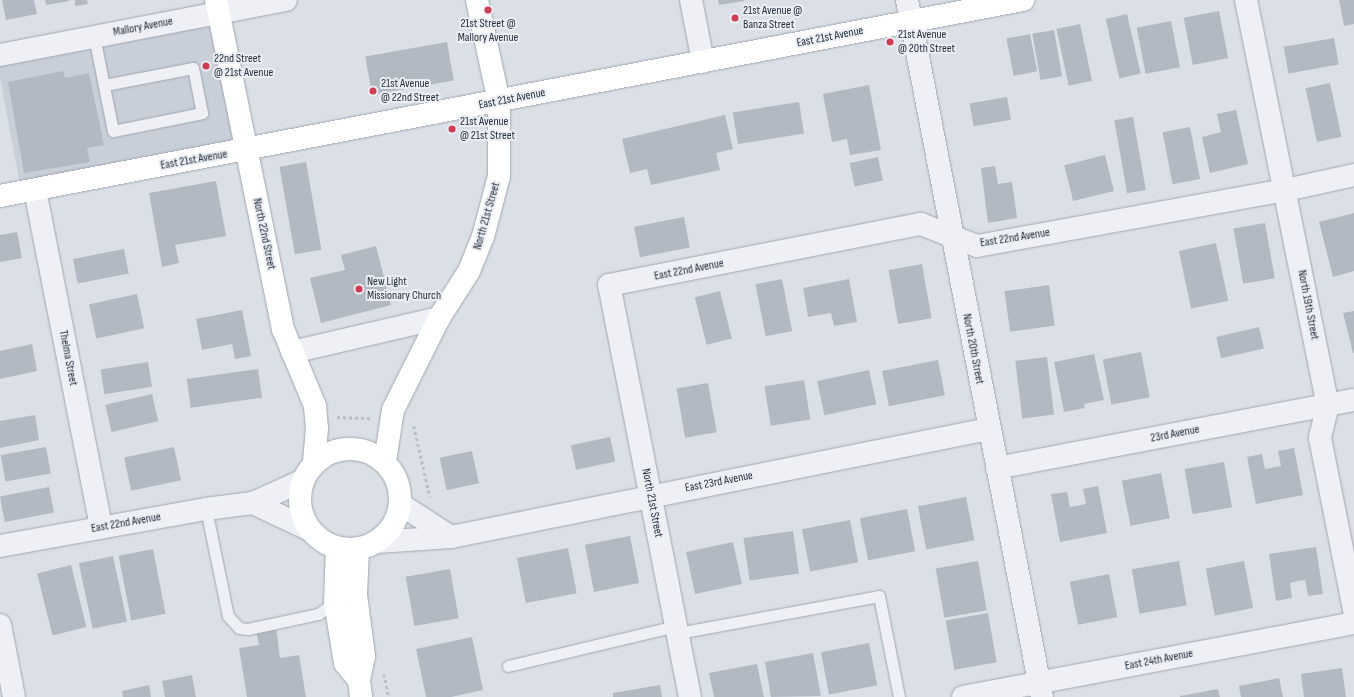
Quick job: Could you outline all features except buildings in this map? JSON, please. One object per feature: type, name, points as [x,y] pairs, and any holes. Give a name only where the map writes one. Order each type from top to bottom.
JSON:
[{"type":"main road","name":"North 21st Street","points":[[385,461],[393,410],[439,318],[469,271],[485,231],[499,176],[499,102],[477,0]]},
{"type":"main road","name":"East 21st Avenue","points":[[0,196],[246,151],[1023,0]]},
{"type":"main road","name":"North 22nd Street","points":[[217,6],[283,329],[315,406],[317,428],[308,472]]},
{"type":"main road","points":[[345,449],[363,450],[385,461],[396,478],[400,504],[397,518],[389,532],[358,546],[316,538],[308,529],[301,514],[299,497],[308,472],[328,454],[345,449]]},
{"type":"main road","points":[[358,546],[335,602],[345,663],[360,689]]},
{"type":"main road","points":[[358,546],[356,595],[364,656],[360,689]]},
{"type":"street","name":"Mallory Avenue","points":[[0,55],[94,36],[217,6],[286,0]]},
{"type":"street","points":[[691,0],[703,62]]},
{"type":"street","name":"North 20th Street","points":[[907,0],[988,429],[1041,690]]},
{"type":"street","name":"North 19th Street","points":[[1246,0],[1286,190],[1328,405],[1320,438],[1354,610]]},
{"type":"street","name":"East 22nd Avenue","points":[[609,285],[921,224],[977,246],[1286,190],[1354,175]]},
{"type":"street","name":"Thelma Street","points":[[35,190],[100,527]]},
{"type":"street","name":"North 21st Street","points":[[609,285],[690,697]]},
{"type":"street","points":[[292,352],[439,318]]},
{"type":"street","name":"23rd Avenue","points":[[997,468],[1354,400]]},
{"type":"street","name":"East 23rd Avenue","points":[[358,546],[451,537],[651,495],[988,429]]},
{"type":"street","name":"East 22nd Avenue","points":[[0,546],[100,527],[206,509],[253,503],[308,472]]},
{"type":"street","points":[[253,503],[308,529]]},
{"type":"street","points":[[400,504],[451,537]]},
{"type":"street","name":"East 24th Avenue","points":[[963,697],[1041,690],[1354,622]]},
{"type":"street","points":[[0,626],[14,697]]},
{"type":"lane","points":[[94,36],[113,131],[202,113],[193,68],[105,86]]},
{"type":"lane","points":[[206,509],[228,616],[240,628],[248,630],[318,614],[335,602]]},
{"type":"lane","points":[[508,666],[677,630],[878,596],[899,697]]},
{"type":"path","points":[[331,416],[372,418]]},
{"type":"path","points":[[413,420],[432,502]]},
{"type":"path","points":[[383,668],[389,697]]},
{"type":"shaded area","points":[[221,16],[244,151],[21,190],[0,78],[0,56]]},
{"type":"place","name":"21st Street @ Mallory Avenue","points":[[488,10]]},
{"type":"place","name":"21st Avenue @ Banza Street","points":[[735,18]]},
{"type":"place","name":"21st Avenue @ 20th Street","points":[[890,42]]},
{"type":"place","name":"22nd Street @ 21st Avenue","points":[[206,66]]},
{"type":"place","name":"21st Avenue @ 22nd Street","points":[[373,91]]},
{"type":"place","name":"21st Avenue @ 21st Street","points":[[452,129]]},
{"type":"place","name":"New Light Missionary Church","points":[[359,289]]}]
